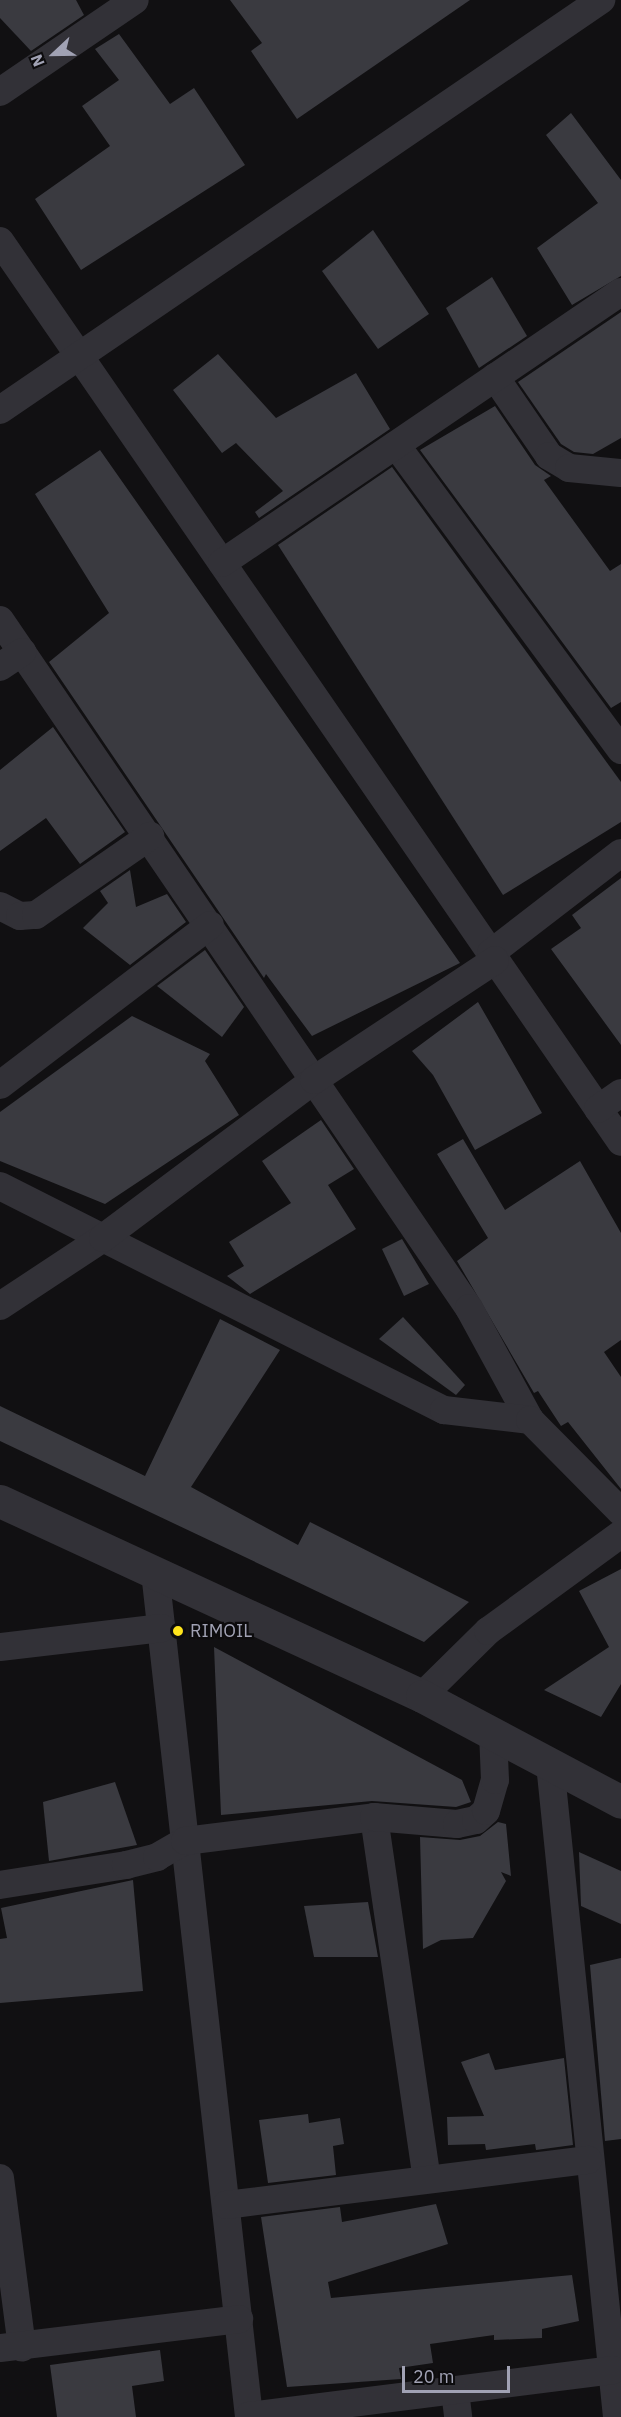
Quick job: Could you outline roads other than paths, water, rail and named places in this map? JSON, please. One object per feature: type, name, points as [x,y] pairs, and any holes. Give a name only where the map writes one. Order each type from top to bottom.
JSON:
[{"type":"street","points":[[0,92],[103,9],[135,0]]},
{"type":"street","points":[[0,410],[602,0]]},
{"type":"street","points":[[0,241],[621,1142]]},
{"type":"street","points":[[222,564],[621,292]]},
{"type":"street","points":[[495,377],[549,456],[569,468],[621,473]]},
{"type":"street","points":[[396,445],[621,750]]},
{"type":"street","points":[[0,620],[11,660],[150,836],[469,1308],[530,1420],[621,1512]]},
{"type":"street","points":[[0,906],[20,916],[36,915],[150,836]]},
{"type":"street","points":[[0,1306],[103,1238],[314,1080],[493,956],[621,853]]},
{"type":"street","points":[[0,1085],[210,925]]},
{"type":"street","points":[[598,1108],[621,1093]]},
{"type":"street","points":[[0,1186],[444,1410],[530,1420]]},
{"type":"street","points":[[0,1501],[422,1696],[621,1802]]},
{"type":"street","points":[[422,1696],[488,1631],[621,1534]]},
{"type":"street","points":[[155,1572],[249,2416],[456,2404],[613,2370]]},
{"type":"street","points":[[0,1647],[162,1628]]},
{"type":"street","points":[[0,1885],[157,1857],[185,1841],[374,1817],[457,1824],[476,1820],[486,1811],[495,1780],[493,1733]]},
{"type":"street","points":[[550,1764],[588,2160],[611,2266],[613,2370],[617,2417]]},
{"type":"street","points":[[374,1817],[428,2179]]},
{"type":"street","points":[[226,2205],[588,2160]]},
{"type":"street","points":[[0,2178],[11,2348],[238,2319]]},
{"type":"place","name":"RIMOIL","points":[[178,1631]]}]
